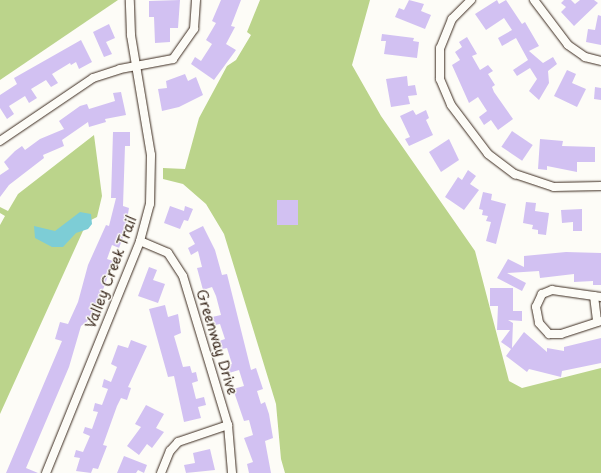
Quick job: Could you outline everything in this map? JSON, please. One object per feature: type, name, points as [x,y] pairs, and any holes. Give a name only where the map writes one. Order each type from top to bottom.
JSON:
[{"type":"street","name":"Valley Creek Trail","points":[[46,473],[140,241],[150,204],[152,174],[136,66],[130,0]]},
{"type":"street","points":[[0,141],[87,81],[136,66],[168,60],[180,51],[194,29],[196,0]]},
{"type":"street","points":[[472,0],[452,19],[440,48],[440,79],[451,105],[488,154],[515,174],[554,187],[601,186]]},
{"type":"street","points":[[534,0],[568,45],[586,57],[601,62]]},
{"type":"street","name":"Greenway Drive","points":[[140,241],[163,250],[180,270],[228,425],[232,473]]},
{"type":"street","points":[[548,291],[597,297],[599,321],[561,334],[549,334],[541,327],[536,310],[538,300],[548,291]]},
{"type":"street","points":[[161,473],[170,451],[178,442],[228,425]]},
{"type":"green space","points":[[0,0],[118,0],[0,80]]},
{"type":"green space","points":[[260,0],[370,0],[352,65],[381,116],[475,251],[509,381],[522,388],[601,368],[601,473],[285,473],[281,459],[276,404],[224,234],[206,204],[183,184],[163,179],[163,168],[185,169],[199,118],[227,66],[236,60],[251,35],[247,32]]},
{"type":"green space","points":[[94,135],[102,196],[97,217],[87,222],[0,414],[0,225],[5,216],[0,213],[0,207],[8,211],[18,194]]},
{"type":"water","points":[[80,212],[91,214],[92,224],[88,229],[76,233],[63,247],[52,247],[35,238],[34,226],[55,231]]},
{"type":"building","points":[[180,0],[178,28],[170,28],[170,42],[155,43],[154,17],[149,17],[149,1]]},
{"type":"building","points":[[221,0],[241,0],[231,26],[235,27],[226,44],[236,50],[214,80],[191,64],[195,57],[201,61],[212,44],[206,40],[216,23],[212,21]]},
{"type":"building","points":[[409,0],[424,4],[421,11],[431,15],[425,29],[395,17],[399,8],[404,10]]},
{"type":"building","points":[[497,0],[499,4],[506,0],[522,24],[525,22],[539,46],[529,51],[543,63],[553,57],[557,64],[548,71],[549,83],[539,100],[529,91],[537,79],[530,68],[517,76],[513,70],[528,60],[516,38],[502,46],[498,38],[512,30],[504,18],[486,30],[475,14]]},
{"type":"building","points":[[564,0],[571,0],[575,4],[580,0],[594,0],[598,3],[574,26],[561,12],[566,7],[561,3]]},
{"type":"building","points":[[598,15],[601,16],[601,45],[586,42],[588,29],[595,30]]},
{"type":"building","points":[[109,24],[115,38],[106,42],[112,54],[104,57],[93,32]]},
{"type":"building","points":[[382,34],[414,38],[413,41],[419,42],[417,58],[384,54],[386,41],[381,41]]},
{"type":"building","points":[[467,37],[477,54],[472,56],[480,70],[488,65],[493,71],[488,74],[495,85],[492,87],[494,92],[513,119],[498,130],[491,120],[484,125],[479,117],[487,111],[478,97],[469,103],[452,65],[460,60],[455,52],[462,47],[459,42]]},
{"type":"building","points":[[81,40],[92,62],[79,69],[76,62],[71,65],[70,63],[52,74],[58,83],[51,87],[46,80],[31,89],[37,98],[29,103],[25,96],[9,106],[14,114],[7,119],[0,108],[0,95],[17,84],[14,78]]},
{"type":"building","points":[[567,70],[576,74],[572,83],[586,89],[577,107],[554,96]]},
{"type":"building","points":[[185,74],[188,81],[196,77],[203,95],[179,107],[162,111],[158,89],[167,88],[166,81]]},
{"type":"building","points":[[407,76],[408,86],[415,85],[417,95],[408,96],[410,104],[391,107],[386,79]]},
{"type":"building","points":[[595,87],[601,88],[601,100],[594,99]]},
{"type":"building","points":[[121,92],[126,115],[105,119],[106,122],[89,127],[88,122],[62,140],[64,146],[43,155],[44,158],[9,185],[0,197],[0,175],[9,169],[4,162],[15,151],[22,146],[25,150],[40,139],[64,129],[59,121],[80,106],[87,104],[89,109],[115,101],[113,93]]},
{"type":"building","points":[[413,110],[416,115],[426,110],[429,118],[426,120],[433,135],[409,146],[405,139],[410,137],[400,116]]},
{"type":"building","points":[[512,131],[533,145],[522,161],[501,147]]},
{"type":"building","points":[[113,132],[130,132],[130,146],[125,146],[123,206],[129,208],[125,232],[119,248],[112,245],[107,259],[113,261],[104,287],[90,319],[81,326],[69,367],[26,468],[38,473],[6,473],[62,341],[55,339],[60,322],[68,324],[78,302],[88,265],[106,225],[109,226],[116,198],[111,198]]},
{"type":"building","points":[[449,139],[459,160],[441,172],[429,152]]},
{"type":"building","points":[[540,139],[563,141],[562,146],[595,147],[595,162],[577,162],[577,172],[547,166],[547,170],[538,169]]},
{"type":"building","points":[[468,170],[476,176],[470,184],[479,190],[464,210],[445,197],[458,177],[462,180]]},
{"type":"building","points":[[483,192],[492,194],[491,200],[506,204],[496,244],[486,241],[491,222],[486,221],[488,216],[482,215],[483,210],[479,209]]},
{"type":"building","points":[[277,200],[298,200],[298,225],[277,225]]},
{"type":"building","points":[[526,202],[536,203],[535,211],[549,213],[546,235],[538,234],[538,230],[532,229],[533,225],[523,223]]},
{"type":"building","points":[[170,206],[184,211],[185,206],[193,209],[188,221],[184,220],[180,229],[164,223]]},
{"type":"building","points":[[582,209],[582,231],[573,231],[573,222],[562,223],[561,210]]},
{"type":"building","points":[[203,226],[215,250],[222,275],[227,274],[251,370],[256,368],[263,389],[257,391],[261,404],[265,402],[269,414],[273,438],[265,441],[271,473],[249,473],[247,464],[253,462],[244,438],[253,435],[249,420],[244,421],[233,389],[244,386],[239,370],[229,373],[227,366],[232,364],[227,348],[222,349],[219,341],[225,339],[220,324],[215,325],[212,317],[221,315],[216,296],[212,287],[203,290],[197,268],[202,267],[198,251],[191,255],[188,248],[195,244],[189,233]]},
{"type":"building","points":[[566,252],[601,253],[601,285],[593,285],[593,281],[574,282],[574,274],[540,278],[539,271],[507,273],[526,283],[522,291],[497,278],[508,259],[524,267],[524,256]]},
{"type":"building","points":[[149,267],[157,270],[153,280],[165,284],[158,303],[138,296]]},
{"type":"building","points":[[490,288],[513,288],[513,311],[522,311],[522,321],[508,320],[513,323],[512,348],[524,332],[547,352],[547,348],[564,351],[564,347],[601,338],[601,363],[562,371],[561,377],[529,369],[527,372],[506,356],[511,349],[501,342],[510,330],[497,330],[498,306],[490,306]]},
{"type":"building","points":[[165,305],[168,317],[178,314],[181,333],[174,336],[183,367],[190,366],[192,373],[196,372],[198,381],[192,383],[196,399],[204,397],[206,405],[198,407],[201,418],[184,422],[174,376],[168,377],[149,309]]},
{"type":"building","points":[[131,340],[147,346],[128,387],[131,388],[127,400],[121,398],[117,406],[103,445],[107,446],[98,469],[93,468],[91,473],[76,471],[80,458],[74,457],[76,450],[83,452],[90,436],[83,433],[85,427],[92,429],[98,412],[93,411],[95,403],[102,405],[108,389],[102,387],[104,379],[111,382],[117,367],[111,364],[118,345],[128,348]]},
{"type":"building","points":[[146,405],[164,414],[156,428],[164,432],[152,448],[147,444],[139,455],[127,446],[141,427],[135,424]]},
{"type":"building","points":[[210,449],[215,470],[186,473],[184,465],[195,463],[193,453]]},
{"type":"building","points":[[124,456],[147,465],[144,473],[138,470],[136,473],[117,473]]}]
